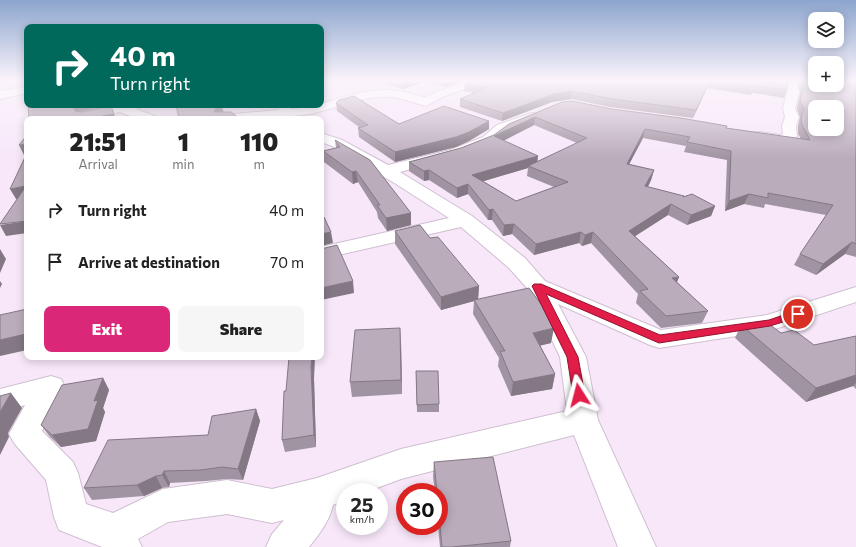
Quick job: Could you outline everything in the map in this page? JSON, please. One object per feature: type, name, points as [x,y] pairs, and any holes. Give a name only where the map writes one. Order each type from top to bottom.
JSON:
[{"type":"street","points":[[746,134],[782,140],[790,136],[789,126],[792,117],[790,107]]},
{"type":"street","points":[[84,115],[122,108],[142,116]]},
{"type":"street","points":[[251,116],[286,112],[295,113],[319,108]]},
{"type":"street","points":[[384,171],[455,154],[488,140],[502,128],[544,112]]},
{"type":"street","points":[[488,124],[502,128]]},
{"type":"street","points":[[324,138],[337,143],[465,220],[516,263],[537,286],[573,357],[583,420],[637,547]]},
{"type":"street","points":[[324,153],[345,149]]},
{"type":"street","points":[[324,252],[465,220]]},
{"type":"street","points":[[537,286],[659,339],[770,323],[856,294]]},
{"type":"street","points":[[0,401],[52,387],[25,434],[61,473],[72,517],[118,539],[163,506],[227,498],[272,506],[317,494],[401,464],[583,420]]},
{"type":"street","points":[[285,547],[313,514],[317,494]]},
{"type":"building","points":[[341,107],[371,107],[399,124],[443,107],[489,121],[456,137],[395,152],[358,128],[368,125]]},
{"type":"building","points":[[483,107],[520,107],[503,113]]},
{"type":"building","points":[[551,107],[600,107],[681,118],[727,126],[726,128],[810,140],[802,125],[801,118],[804,109],[803,107],[808,107],[808,136],[844,136],[844,107],[856,107],[856,244],[852,242],[823,264],[800,254],[833,205],[768,193],[768,198],[749,194],[729,201],[731,151],[687,142],[690,137],[645,129],[627,164],[654,170],[645,186],[684,196],[683,197],[692,194],[715,206],[691,215],[671,204],[629,231],[679,277],[672,278],[708,311],[666,316],[640,291],[648,289],[593,232],[585,235],[581,232],[536,244],[514,224],[504,225],[493,209],[489,210],[468,184],[457,188],[429,170],[424,171],[409,162],[461,148],[494,135],[509,124]],"holes":[[[535,117],[587,138],[528,166],[568,182],[516,201],[472,175],[538,156],[494,136]]]},
{"type":"building","points":[[669,107],[698,107],[696,110]]},
{"type":"building","points":[[28,108],[74,108],[75,111],[81,112],[101,108],[112,108],[114,114],[102,116],[29,116]]},
{"type":"building","points":[[177,108],[216,108],[214,112],[231,112],[236,116],[178,116]]},
{"type":"building","points":[[24,139],[24,144],[19,145]]},
{"type":"building","points":[[335,140],[370,160],[411,213],[386,218],[377,205],[380,205],[356,171],[352,172],[324,152],[340,147]]},
{"type":"building","points":[[24,159],[24,186],[10,189]]},
{"type":"building","points":[[24,189],[24,221],[0,224]]},
{"type":"building","points":[[324,217],[331,232],[324,233]]},
{"type":"building","points":[[420,225],[430,238],[438,237],[479,286],[441,297],[395,231]]},
{"type":"building","points":[[337,245],[353,281],[324,287],[324,248]]},
{"type":"building","points":[[529,288],[544,308],[554,328],[533,333],[555,374],[513,382],[500,351],[505,351],[474,300]]},
{"type":"building","points":[[24,310],[24,334],[0,340],[0,315]]},
{"type":"building","points":[[765,321],[781,333],[794,330],[814,345],[856,336],[856,375],[816,388],[741,325]]},
{"type":"building","points":[[400,328],[401,380],[350,382],[355,330]]},
{"type":"building","points":[[289,360],[312,360],[314,435],[282,440],[284,391],[286,391]]},
{"type":"building","points":[[416,371],[438,371],[439,404],[417,405]]},
{"type":"building","points":[[103,378],[94,401],[98,400],[88,429],[52,435],[41,425],[62,385]]},
{"type":"building","points":[[11,393],[0,412],[0,396]]},
{"type":"building","points":[[256,409],[238,469],[222,467],[201,470],[164,471],[162,475],[156,476],[137,485],[84,488],[108,440],[208,435],[212,416]]},
{"type":"building","points":[[493,457],[511,541],[442,547],[441,535],[448,535],[448,483],[436,483],[434,462]]},
{"type":"route","points":[[579,395],[573,357],[537,286],[659,339],[770,323],[798,314]]}]
